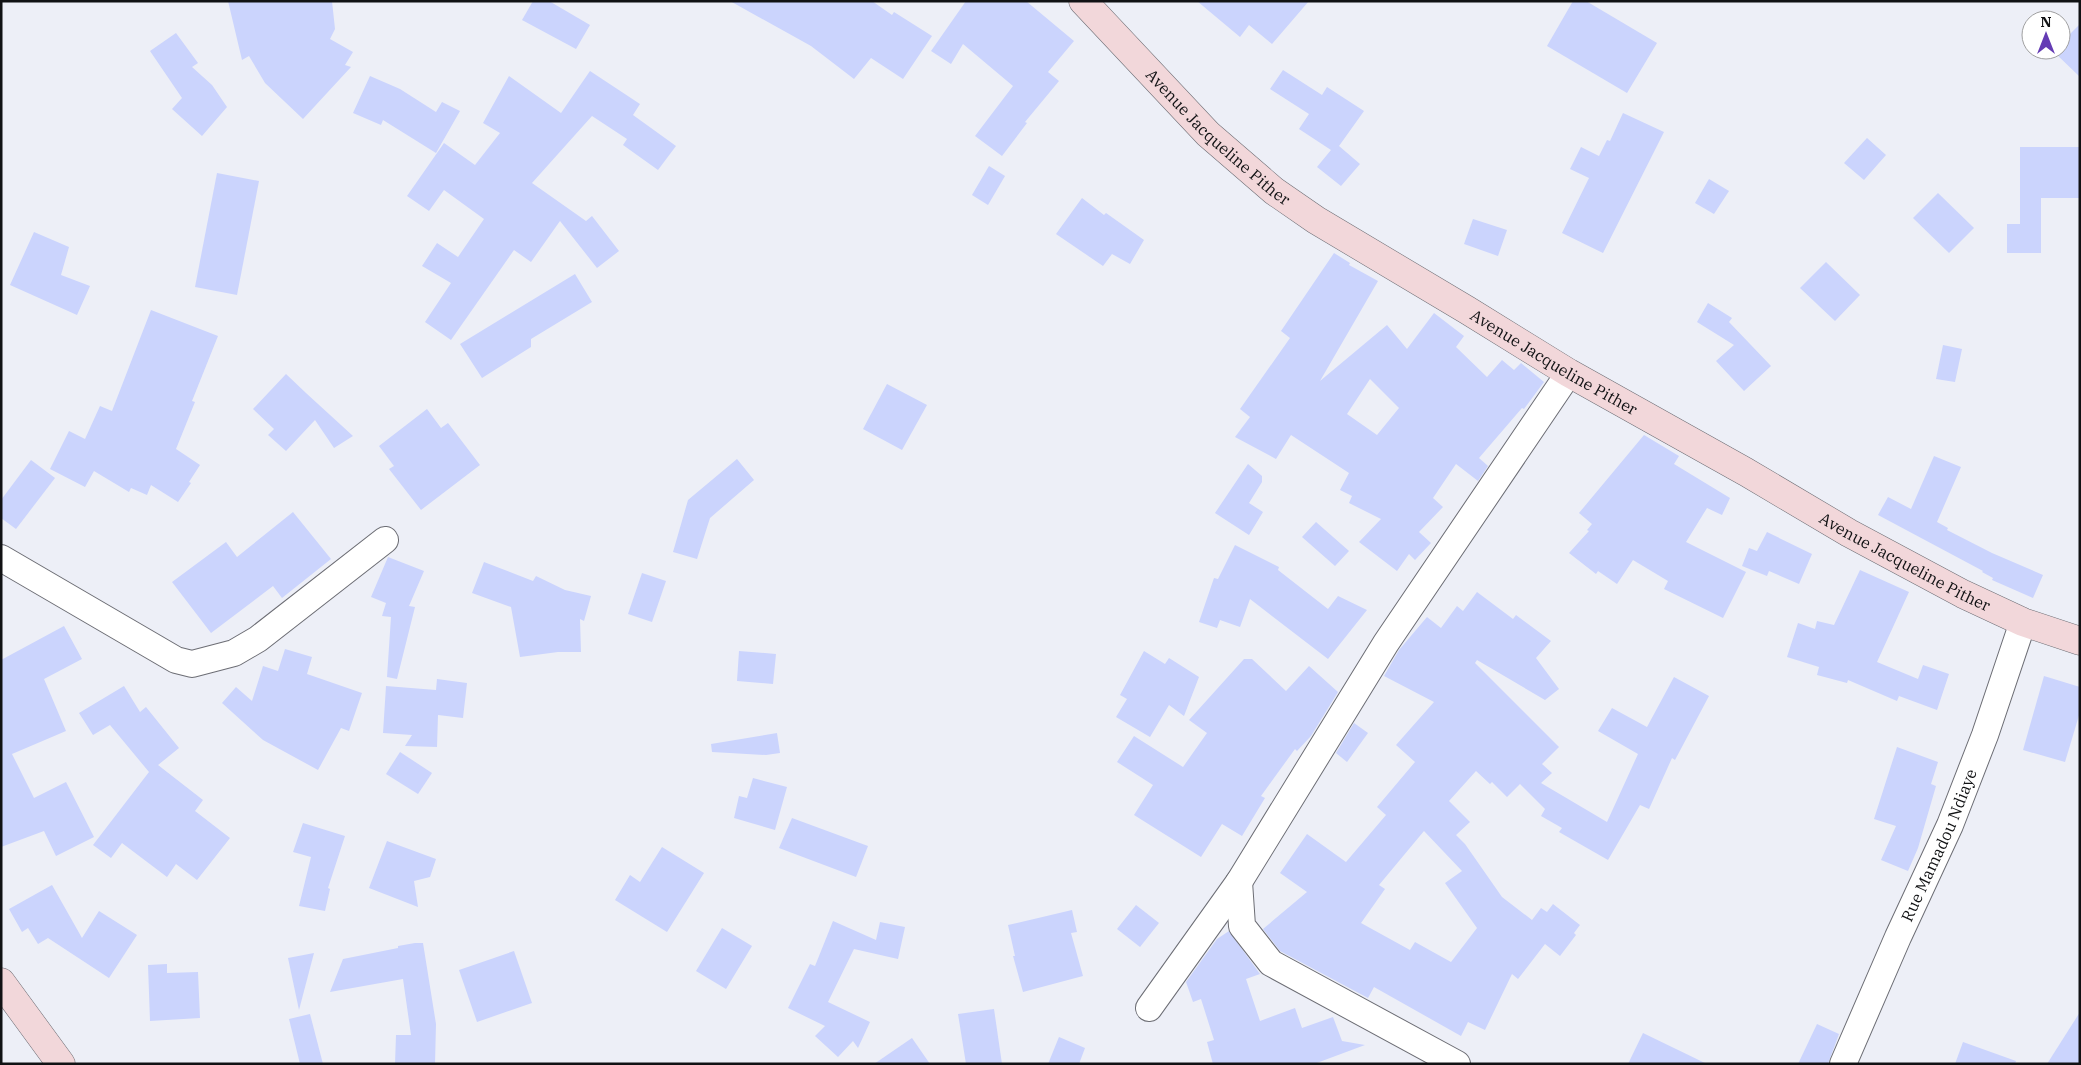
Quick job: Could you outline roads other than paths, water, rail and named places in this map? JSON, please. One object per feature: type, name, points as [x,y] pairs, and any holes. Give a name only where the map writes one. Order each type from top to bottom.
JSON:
[{"type":"street","name":"Avenue Jacqueline Pither","points":[[1083,1],[1208,134],[1274,191],[1365,250],[1569,373],[1746,472],[1849,533],[1963,594],[2023,622],[2080,641]]},
{"type":"street","points":[[1149,1008],[1239,882],[1386,643],[1569,373]]},
{"type":"street","points":[[1,558],[176,660],[192,664],[234,653],[258,639],[385,540]]},
{"type":"street","name":"Rue Mamadou Ndiaye","points":[[1843,1064],[1898,937],[1950,825],[1985,736],[2023,622]]},
{"type":"street","points":[[1239,882],[1242,926],[1271,962],[1457,1064]]},
{"type":"street","points":[[1,982],[61,1064]]}]
